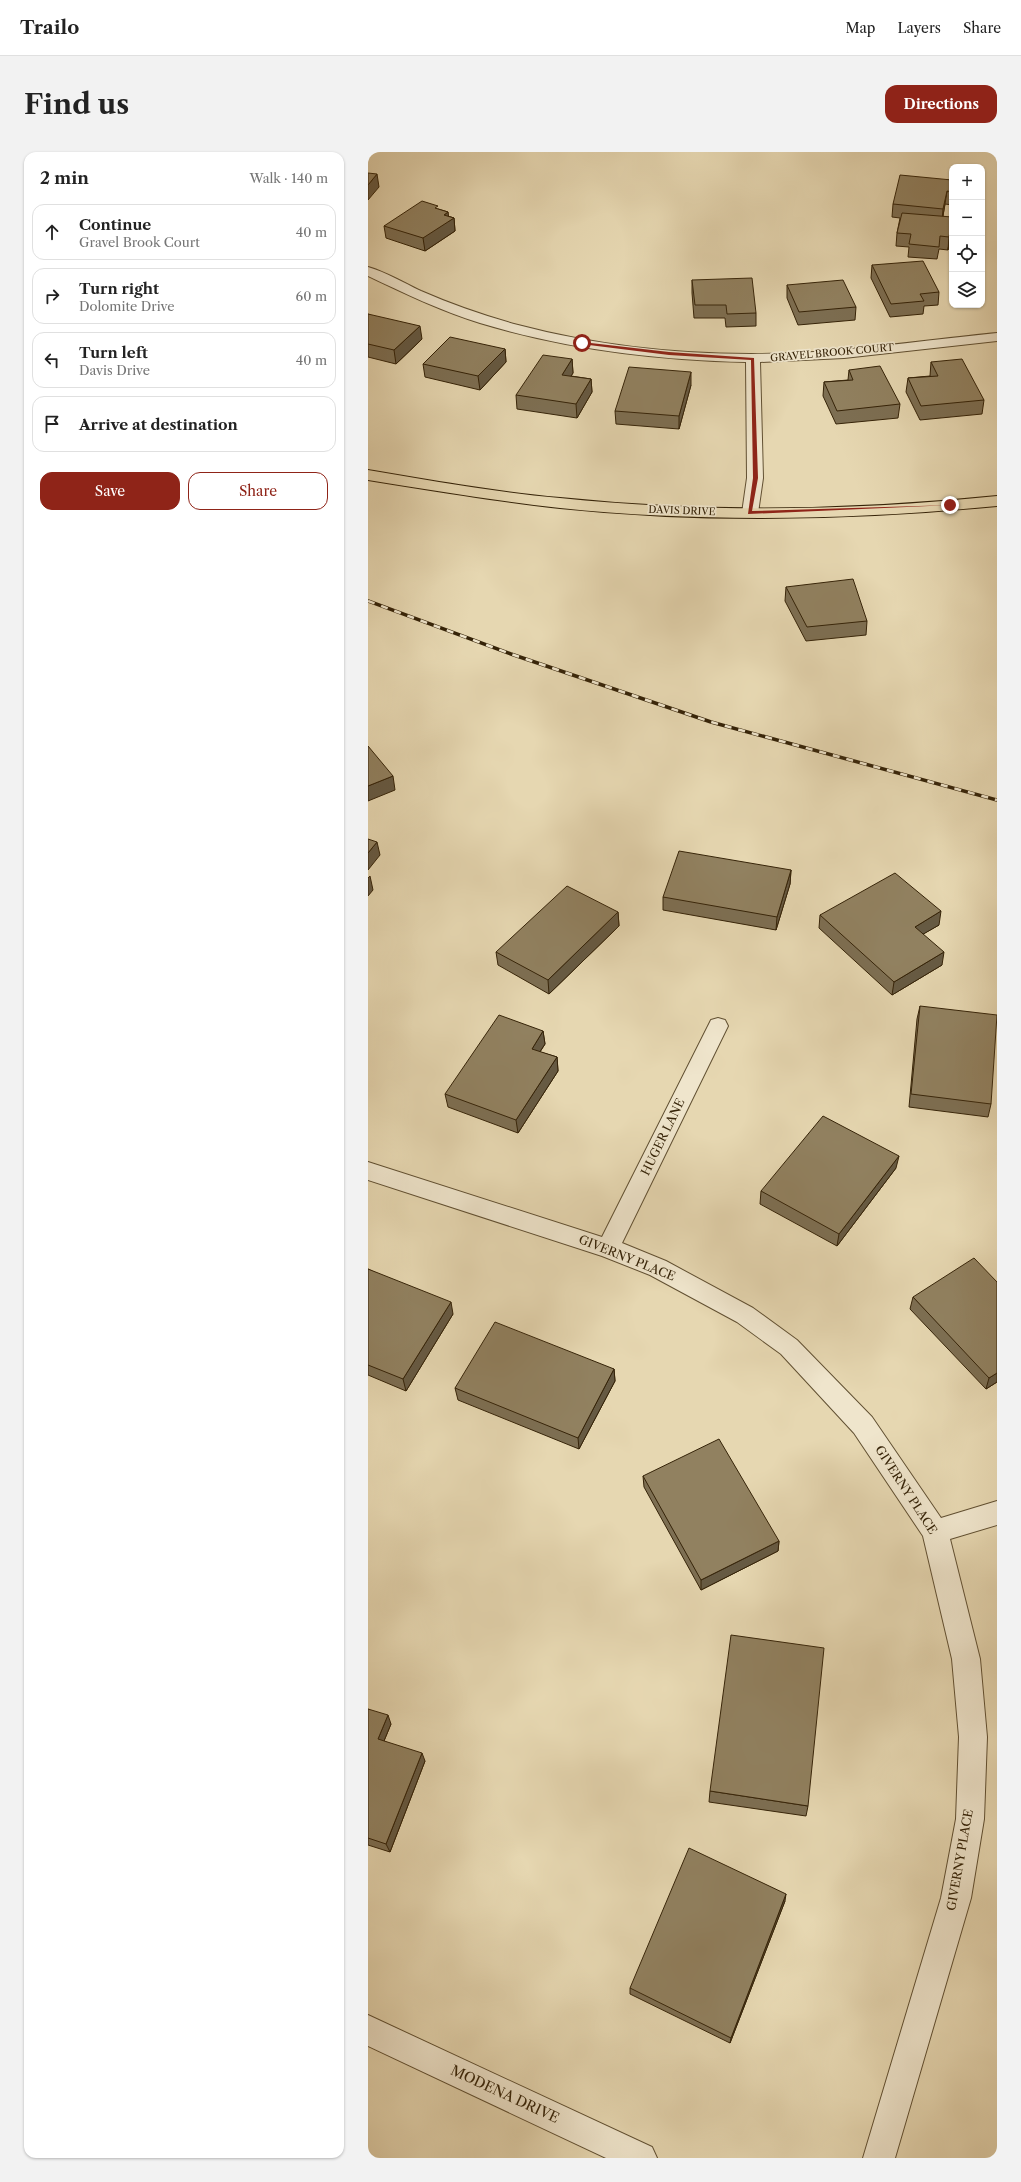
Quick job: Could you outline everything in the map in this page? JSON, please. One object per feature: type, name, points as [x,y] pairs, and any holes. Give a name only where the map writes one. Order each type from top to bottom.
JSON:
[{"type":"main road","name":"DAVIS DRIVE","points":[[368,475],[451,489],[561,503],[664,510],[750,513],[888,509],[997,502]]},
{"type":"street","name":"GRAVEL BROOK COURT","points":[[368,271],[457,310],[484,320],[549,337],[613,348],[753,358],[812,356],[997,337]]},
{"type":"street","points":[[750,513],[756,474],[753,358]]},
{"type":"street","name":"HUGER LANE","points":[[608,1248],[718,1026]]},
{"type":"street","name":"GIVERNY PLACE","points":[[368,1171],[608,1248],[658,1268],[745,1315],[789,1347],[863,1425],[902,1479],[935,1532],[966,1659],[973,1736],[970,1819],[956,1898],[879,2158]]},
{"type":"street","points":[[935,1532],[997,1513]]},
{"type":"street","name":"MODENA DRIVE","points":[[368,2030],[641,2158]]},
{"type":"building","points":[[368,173],[377,174],[368,185]]},
{"type":"building","points":[[900,175],[949,180],[949,191],[947,191],[943,209],[893,204]]},
{"type":"building","points":[[422,201],[438,206],[435,208],[448,212],[444,215],[454,218],[423,238],[384,226]]},
{"type":"building","points":[[902,213],[949,217],[949,237],[940,236],[939,247],[909,244],[911,234],[897,233]]},
{"type":"building","points":[[923,261],[939,292],[920,294],[924,301],[891,304],[872,265]]},
{"type":"building","points":[[752,278],[756,313],[727,314],[726,305],[695,305],[692,280]]},
{"type":"building","points":[[843,280],[856,307],[799,312],[787,285]]},
{"type":"building","points":[[368,314],[420,326],[394,350],[368,344]]},
{"type":"building","points":[[450,337],[505,349],[478,376],[423,364]]},
{"type":"building","points":[[543,355],[572,359],[562,375],[591,379],[576,404],[516,395]]},
{"type":"building","points":[[962,359],[984,400],[921,406],[908,378],[938,376],[931,362]]},
{"type":"building","points":[[880,366],[900,404],[837,411],[824,382],[853,380],[849,370]]},
{"type":"building","points":[[629,367],[691,372],[679,416],[615,411]]},
{"type":"building","points":[[853,579],[867,621],[807,627],[786,587]]},
{"type":"building","points":[[368,746],[393,776],[368,786]]},
{"type":"building","points":[[368,839],[377,842],[368,853]]},
{"type":"building","points":[[679,851],[791,870],[777,917],[663,897]]},
{"type":"building","points":[[895,873],[941,911],[915,927],[944,952],[894,982],[820,915]]},
{"type":"building","points":[[567,886],[618,912],[548,980],[496,952]]},
{"type":"building","points":[[920,1006],[997,1015],[991,1104],[911,1094]]},
{"type":"building","points":[[499,1015],[543,1031],[532,1049],[557,1057],[516,1120],[445,1094]]},
{"type":"building","points":[[823,1116],[899,1156],[839,1234],[761,1191]]},
{"type":"building","points":[[974,1258],[997,1282],[997,1373],[989,1378],[913,1297]]},
{"type":"building","points":[[368,1269],[451,1302],[403,1379],[368,1365]]},
{"type":"building","points":[[495,1322],[614,1369],[578,1438],[455,1388]]},
{"type":"building","points":[[719,1439],[779,1541],[701,1580],[643,1476]]},
{"type":"building","points":[[731,1635],[824,1648],[808,1806],[710,1791]]},
{"type":"building","points":[[368,1709],[388,1715],[378,1739],[422,1753],[386,1844],[368,1838]]},
{"type":"building","points":[[689,1848],[786,1894],[731,2038],[630,1988]]},
{"type":"railway","points":[[368,601],[511,654],[711,722],[997,800]]},
{"type":"route","points":[[582,343],[613,348],[669,353],[715,357],[753,358],[756,469],[750,513],[888,509],[950,505]]}]
